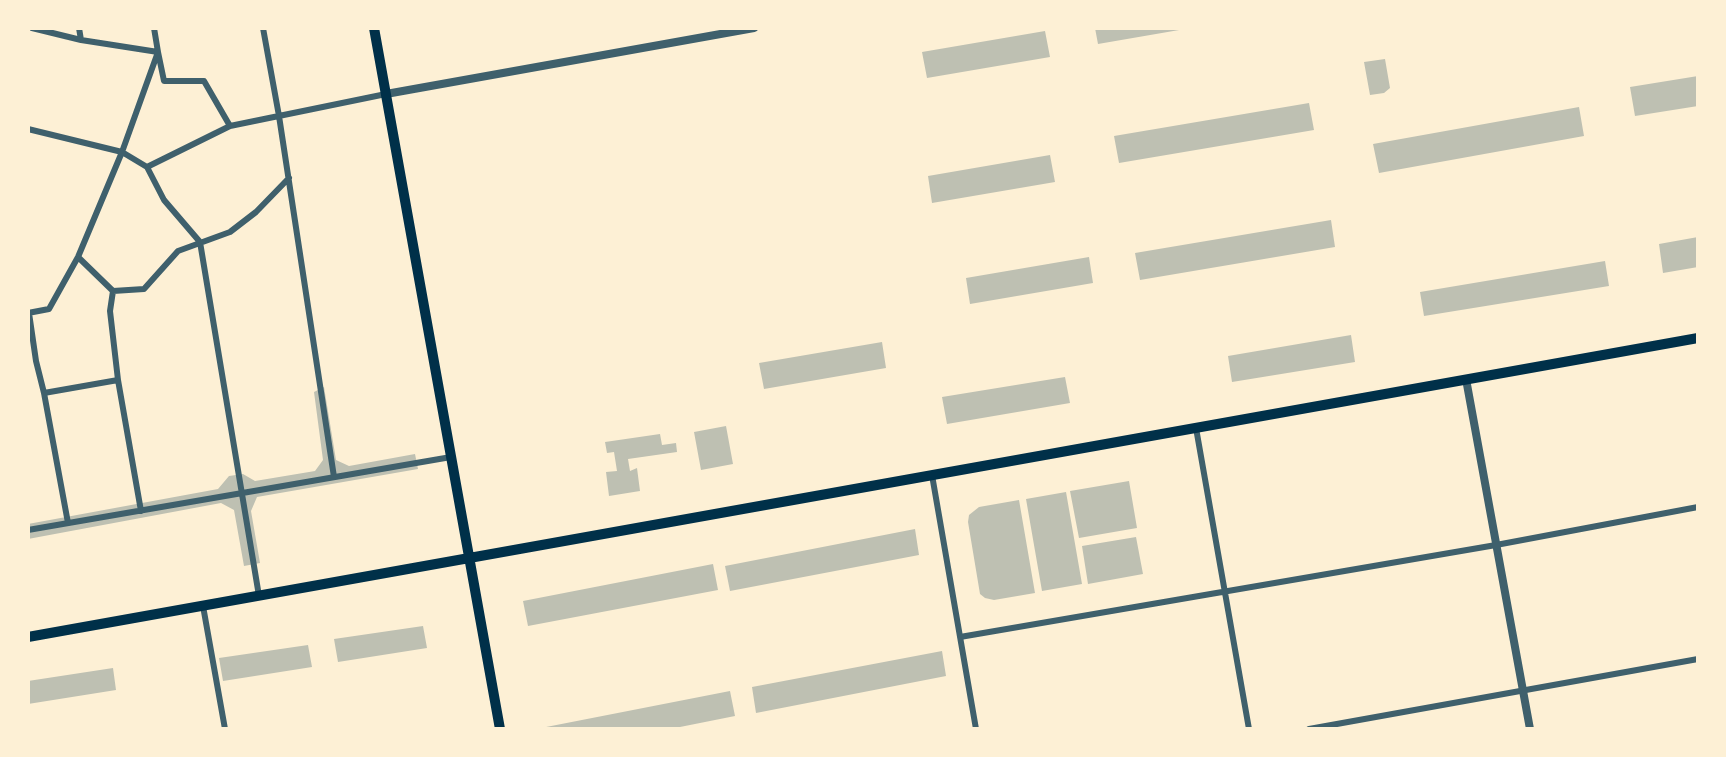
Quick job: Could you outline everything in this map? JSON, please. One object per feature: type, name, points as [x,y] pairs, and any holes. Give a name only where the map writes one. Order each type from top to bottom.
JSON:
[{"type":"main road","points":[[374,28],[499,729]]},
{"type":"main road","points":[[28,637],[1698,338]]},
{"type":"street","points":[[32,28],[81,40],[158,52]]},
{"type":"street","points":[[79,28],[81,40]]},
{"type":"street","points":[[154,28],[164,81],[205,81],[230,126]]},
{"type":"street","points":[[263,28],[289,178],[334,477]]},
{"type":"street","points":[[147,167],[230,126],[386,94],[754,28]]},
{"type":"street","points":[[68,523],[29,313],[50,309],[78,257],[122,152],[158,52]]},
{"type":"street","points":[[28,130],[122,152],[147,167],[164,200],[200,242],[259,596]]},
{"type":"street","points":[[78,257],[113,291],[145,289],[178,251],[230,232],[257,212],[289,178]]},
{"type":"street","points":[[113,291],[110,311],[118,380],[141,511]]},
{"type":"street","points":[[28,362],[36,360]]},
{"type":"street","points":[[44,393],[118,380]]},
{"type":"street","points":[[1466,380],[1530,729]]},
{"type":"street","points":[[1196,428],[1250,729]]},
{"type":"street","points":[[28,530],[451,457]]},
{"type":"street","points":[[932,475],[976,729]]},
{"type":"street","points":[[960,637],[1496,545],[1698,507]]},
{"type":"street","points":[[203,606],[225,729]]},
{"type":"street","points":[[1308,729],[1698,659]]},
{"type":"building","points":[[1095,28],[1185,28],[1185,29],[1098,44]]},
{"type":"building","points":[[1045,31],[1050,57],[927,78],[922,52]]},
{"type":"building","points":[[1385,59],[1390,88],[1384,93],[1370,95],[1364,62]]},
{"type":"building","points":[[1698,76],[1698,106],[1635,116],[1630,87]]},
{"type":"building","points":[[1309,103],[1314,130],[1119,163],[1114,136]]},
{"type":"building","points":[[1579,107],[1584,136],[1379,173],[1373,144]]},
{"type":"building","points":[[1050,155],[1055,182],[932,203],[928,176]]},
{"type":"building","points":[[1331,220],[1335,247],[1140,280],[1135,253]]},
{"type":"building","points":[[1698,237],[1698,267],[1663,273],[1659,244]]},
{"type":"building","points":[[1089,257],[1093,283],[970,304],[966,278]]},
{"type":"building","points":[[1605,261],[1609,286],[1424,316],[1420,292]]},
{"type":"building","points":[[1351,335],[1355,362],[1232,382],[1228,356]]},
{"type":"building","points":[[882,342],[886,368],[764,389],[759,363]]},
{"type":"building","points":[[1065,377],[1070,403],[947,424],[942,397]]},
{"type":"building","points":[[324,387],[336,460],[349,466],[415,454],[418,469],[257,497],[251,511],[260,563],[244,566],[234,510],[221,503],[28,539],[28,524],[218,489],[229,476],[243,474],[255,481],[315,471],[323,460],[314,392]]},
{"type":"building","points":[[726,426],[733,464],[701,470],[694,432]]},
{"type":"building","points":[[660,434],[662,445],[676,443],[677,452],[628,459],[630,471],[637,468],[640,491],[609,496],[606,472],[617,471],[614,452],[607,453],[605,442]]},
{"type":"building","points":[[1129,481],[1137,528],[1079,538],[1070,491]]},
{"type":"building","points":[[1066,492],[1082,584],[1042,591],[1026,499]]},
{"type":"building","points":[[1019,500],[1035,593],[994,600],[985,598],[980,594],[969,515],[979,507]]},
{"type":"building","points":[[915,529],[919,555],[730,591],[725,566]]},
{"type":"building","points":[[1136,537],[1143,574],[1088,584],[1082,546]]},
{"type":"building","points":[[713,564],[718,590],[528,626],[523,601]]},
{"type":"building","points":[[423,626],[427,648],[338,662],[334,639]]},
{"type":"building","points":[[308,645],[312,667],[223,681],[219,658]]},
{"type":"building","points":[[942,651],[946,676],[756,713],[752,687]]},
{"type":"building","points":[[113,668],[116,690],[28,704],[28,681]]},
{"type":"building","points":[[730,691],[735,716],[670,729],[541,729],[541,728]]}]
